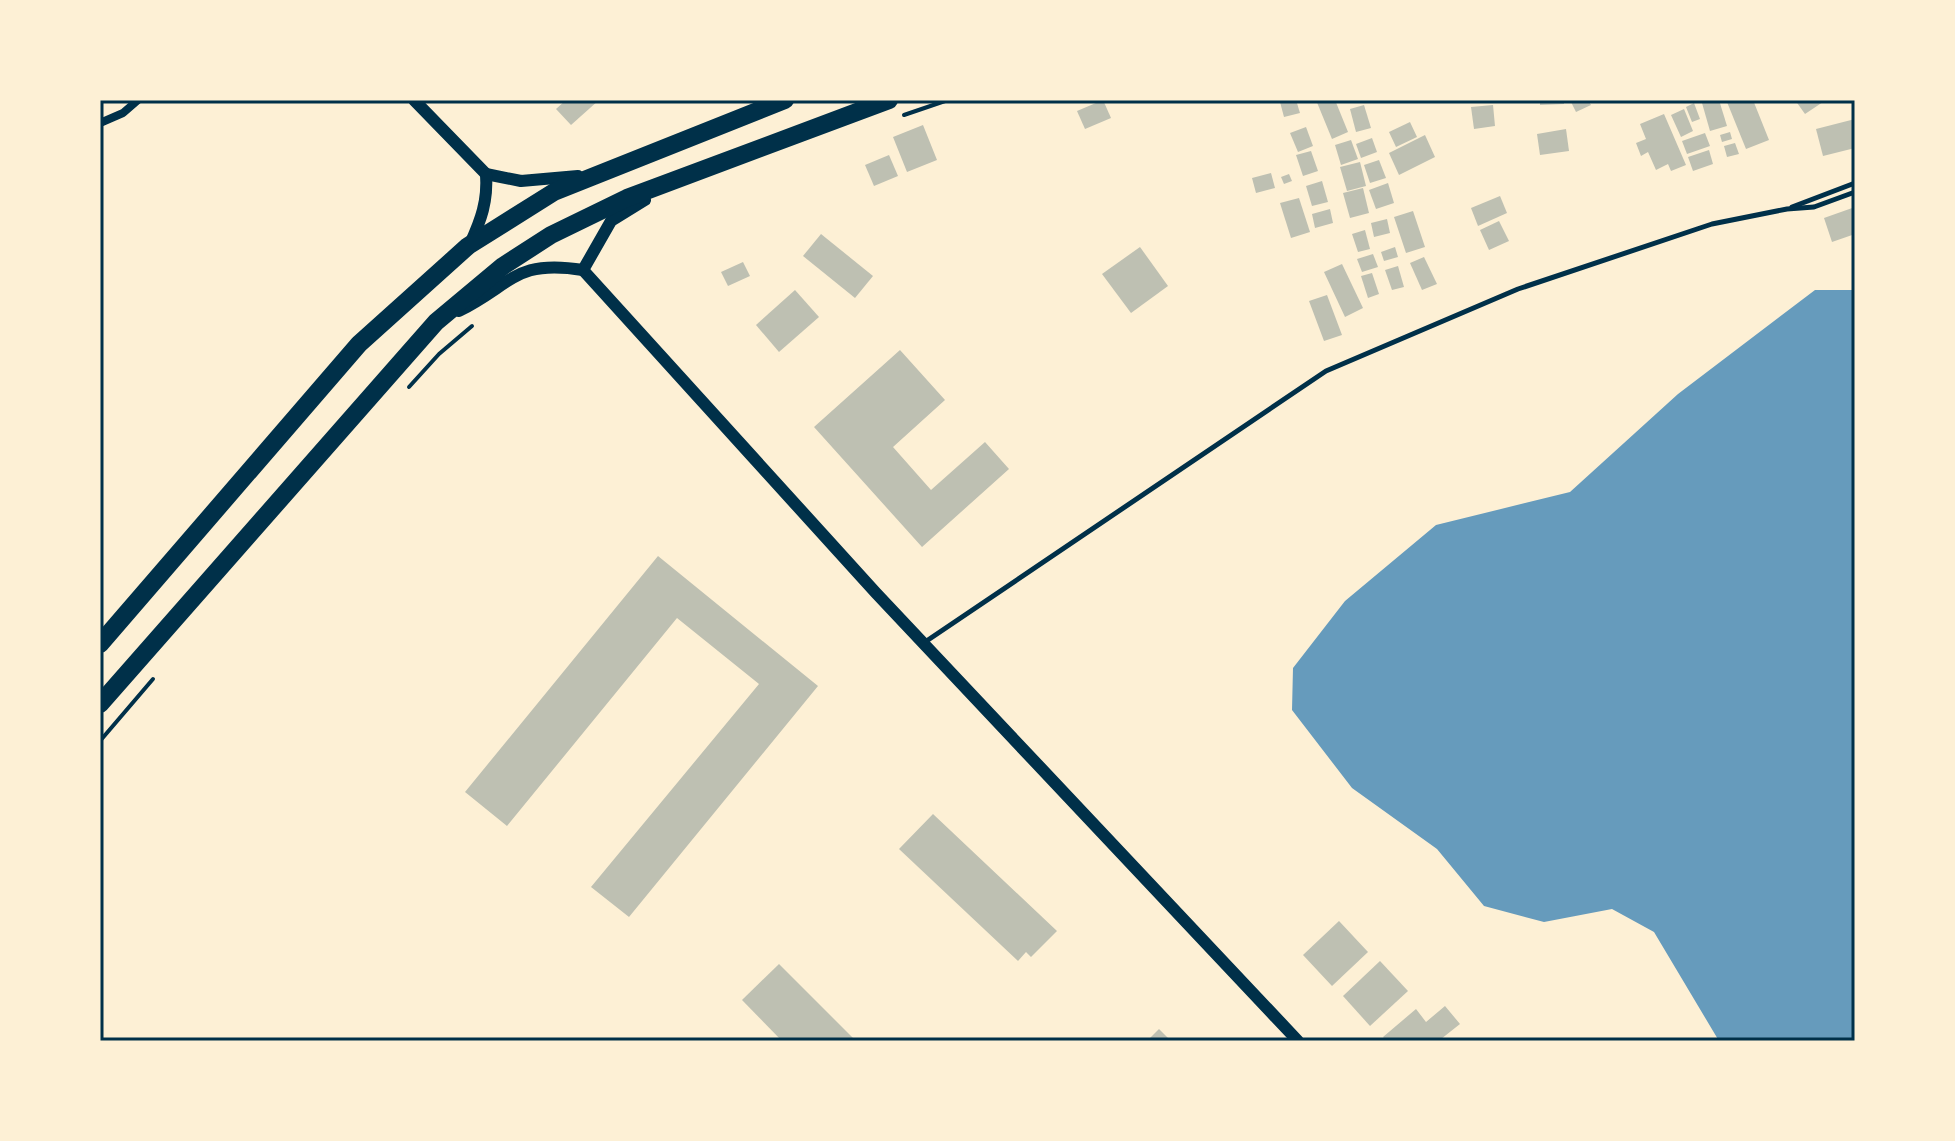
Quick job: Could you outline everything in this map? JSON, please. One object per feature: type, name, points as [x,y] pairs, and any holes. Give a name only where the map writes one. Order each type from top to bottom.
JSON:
[{"type":"highway","points":[[100,644],[359,344],[468,246],[554,192],[785,100]]},
{"type":"highway","points":[[100,704],[436,322],[503,266],[551,235],[627,198],[889,100]]},
{"type":"street","points":[[100,123],[123,113],[138,100]]},
{"type":"street","points":[[414,100],[486,174],[532,181],[605,172]]},
{"type":"street","points":[[468,246],[484,213],[486,174]]},
{"type":"street","points":[[583,270],[611,221],[664,184]]},
{"type":"street","points":[[436,322],[530,269],[551,266],[583,270],[876,593],[1298,1041]]},
{"type":"lane","points":[[1787,209],[1855,183]]},
{"type":"lane","points":[[925,642],[1326,371],[1518,289],[1712,224],[1787,209],[1814,207],[1855,192]]},
{"type":"path","points":[[408,388],[439,354],[475,323]]},
{"type":"path","points":[[100,741],[159,672]]},
{"type":"water","points":[[1815,290],[1855,290],[1855,1041],[1719,1041],[1654,932],[1612,909],[1544,922],[1484,906],[1437,849],[1352,788],[1292,710],[1293,668],[1345,601],[1436,525],[1570,492],[1678,394]]},
{"type":"building","points":[[566,100],[599,100],[571,125],[556,109]]},
{"type":"building","points":[[1103,100],[1111,118],[1085,129],[1077,111]]},
{"type":"building","points":[[1296,100],[1300,113],[1284,117],[1280,102]]},
{"type":"building","points":[[1316,100],[1335,100],[1348,132],[1332,139]]},
{"type":"building","points":[[1540,100],[1564,100],[1564,104],[1540,105]]},
{"type":"building","points":[[1570,100],[1588,100],[1591,105],[1576,112]]},
{"type":"building","points":[[1719,100],[1727,126],[1710,131],[1702,103]]},
{"type":"building","points":[[1753,100],[1769,140],[1746,149],[1727,102]]},
{"type":"building","points":[[1795,100],[1826,100],[1805,114]]},
{"type":"building","points":[[1694,103],[1700,119],[1692,122],[1686,107]]},
{"type":"building","points":[[1364,105],[1371,128],[1356,132],[1350,109]]},
{"type":"building","points":[[1493,105],[1495,126],[1474,129],[1471,107]]},
{"type":"building","points":[[1684,109],[1693,131],[1681,137],[1671,115]]},
{"type":"building","points":[[1664,114],[1686,165],[1671,171],[1668,164],[1656,170],[1648,152],[1641,156],[1636,143],[1646,139],[1640,124]]},
{"type":"building","points":[[1855,119],[1855,148],[1823,156],[1816,129]]},
{"type":"building","points":[[1410,122],[1417,137],[1396,147],[1389,132]]},
{"type":"building","points":[[923,125],[937,160],[907,172],[893,137]]},
{"type":"building","points":[[1306,127],[1313,146],[1298,152],[1290,133]]},
{"type":"building","points":[[1566,129],[1569,151],[1540,155],[1537,134]]},
{"type":"building","points":[[1730,132],[1732,139],[1722,142],[1720,135]]},
{"type":"building","points":[[1705,133],[1710,146],[1687,154],[1682,141]]},
{"type":"building","points":[[1425,135],[1435,157],[1399,175],[1389,153]]},
{"type":"building","points":[[1372,138],[1377,152],[1361,158],[1356,144]]},
{"type":"building","points":[[1351,140],[1358,159],[1341,165],[1335,145]]},
{"type":"building","points":[[1735,143],[1739,154],[1727,157],[1724,146]]},
{"type":"building","points":[[1709,150],[1713,164],[1693,171],[1688,157]]},
{"type":"building","points":[[1311,151],[1318,171],[1303,176],[1296,155]]},
{"type":"building","points":[[889,155],[898,176],[874,186],[865,165]]},
{"type":"building","points":[[1379,160],[1386,178],[1370,183],[1364,165]]},
{"type":"building","points":[[1360,162],[1366,186],[1347,191],[1340,167]]},
{"type":"building","points":[[1271,173],[1275,188],[1256,193],[1252,178]]},
{"type":"building","points":[[1289,174],[1292,181],[1284,184],[1281,177]]},
{"type":"building","points":[[1322,181],[1328,202],[1312,206],[1306,186]]},
{"type":"building","points":[[1388,183],[1394,203],[1376,209],[1369,190]]},
{"type":"building","points":[[1363,188],[1369,213],[1350,218],[1343,193]]},
{"type":"building","points":[[1500,196],[1507,213],[1478,226],[1471,208]]},
{"type":"building","points":[[1299,198],[1310,232],[1291,238],[1280,203]]},
{"type":"building","points":[[1855,207],[1855,234],[1832,242],[1824,218]]},
{"type":"building","points":[[1330,209],[1333,223],[1315,228],[1312,214]]},
{"type":"building","points":[[1413,211],[1425,247],[1406,253],[1394,217]]},
{"type":"building","points":[[1387,219],[1390,233],[1374,237],[1371,223]]},
{"type":"building","points":[[1499,221],[1509,241],[1489,250],[1480,230]]},
{"type":"building","points":[[1365,230],[1370,249],[1358,252],[1352,234]]},
{"type":"building","points":[[821,234],[873,276],[855,298],[803,256]]},
{"type":"building","points":[[1140,247],[1168,286],[1131,313],[1102,274]]},
{"type":"building","points":[[1395,247],[1398,257],[1384,261],[1381,252]]},
{"type":"building","points":[[1373,254],[1378,267],[1362,272],[1357,259]]},
{"type":"building","points":[[1424,257],[1437,284],[1422,290],[1410,263]]},
{"type":"building","points":[[743,262],[750,276],[728,286],[721,272]]},
{"type":"building","points":[[1342,264],[1363,308],[1345,317],[1324,272]]},
{"type":"building","points":[[1398,266],[1404,287],[1392,290],[1385,270]]},
{"type":"building","points":[[1372,273],[1379,294],[1368,298],[1361,276]]},
{"type":"building","points":[[795,290],[819,317],[779,352],[756,325]]},
{"type":"building","points":[[1327,295],[1342,335],[1324,341],[1309,301]]},
{"type":"building","points":[[900,350],[945,400],[893,447],[931,490],[985,442],[1009,469],[922,547],[814,427]]},
{"type":"building","points":[[658,556],[818,686],[629,917],[591,887],[759,684],[677,618],[507,826],[465,792]]},
{"type":"building","points":[[933,814],[1057,931],[1031,957],[1026,952],[1018,961],[899,849]]},
{"type":"building","points":[[1339,921],[1368,952],[1332,986],[1303,955]]},
{"type":"building","points":[[1380,961],[1408,991],[1370,1026],[1343,996]]},
{"type":"building","points":[[779,964],[856,1041],[782,1041],[742,1000]]},
{"type":"building","points":[[1445,1006],[1460,1024],[1442,1041],[1386,1041],[1383,1037],[1416,1009],[1426,1022]]},
{"type":"building","points":[[1159,1029],[1171,1041],[1147,1041]]}]
